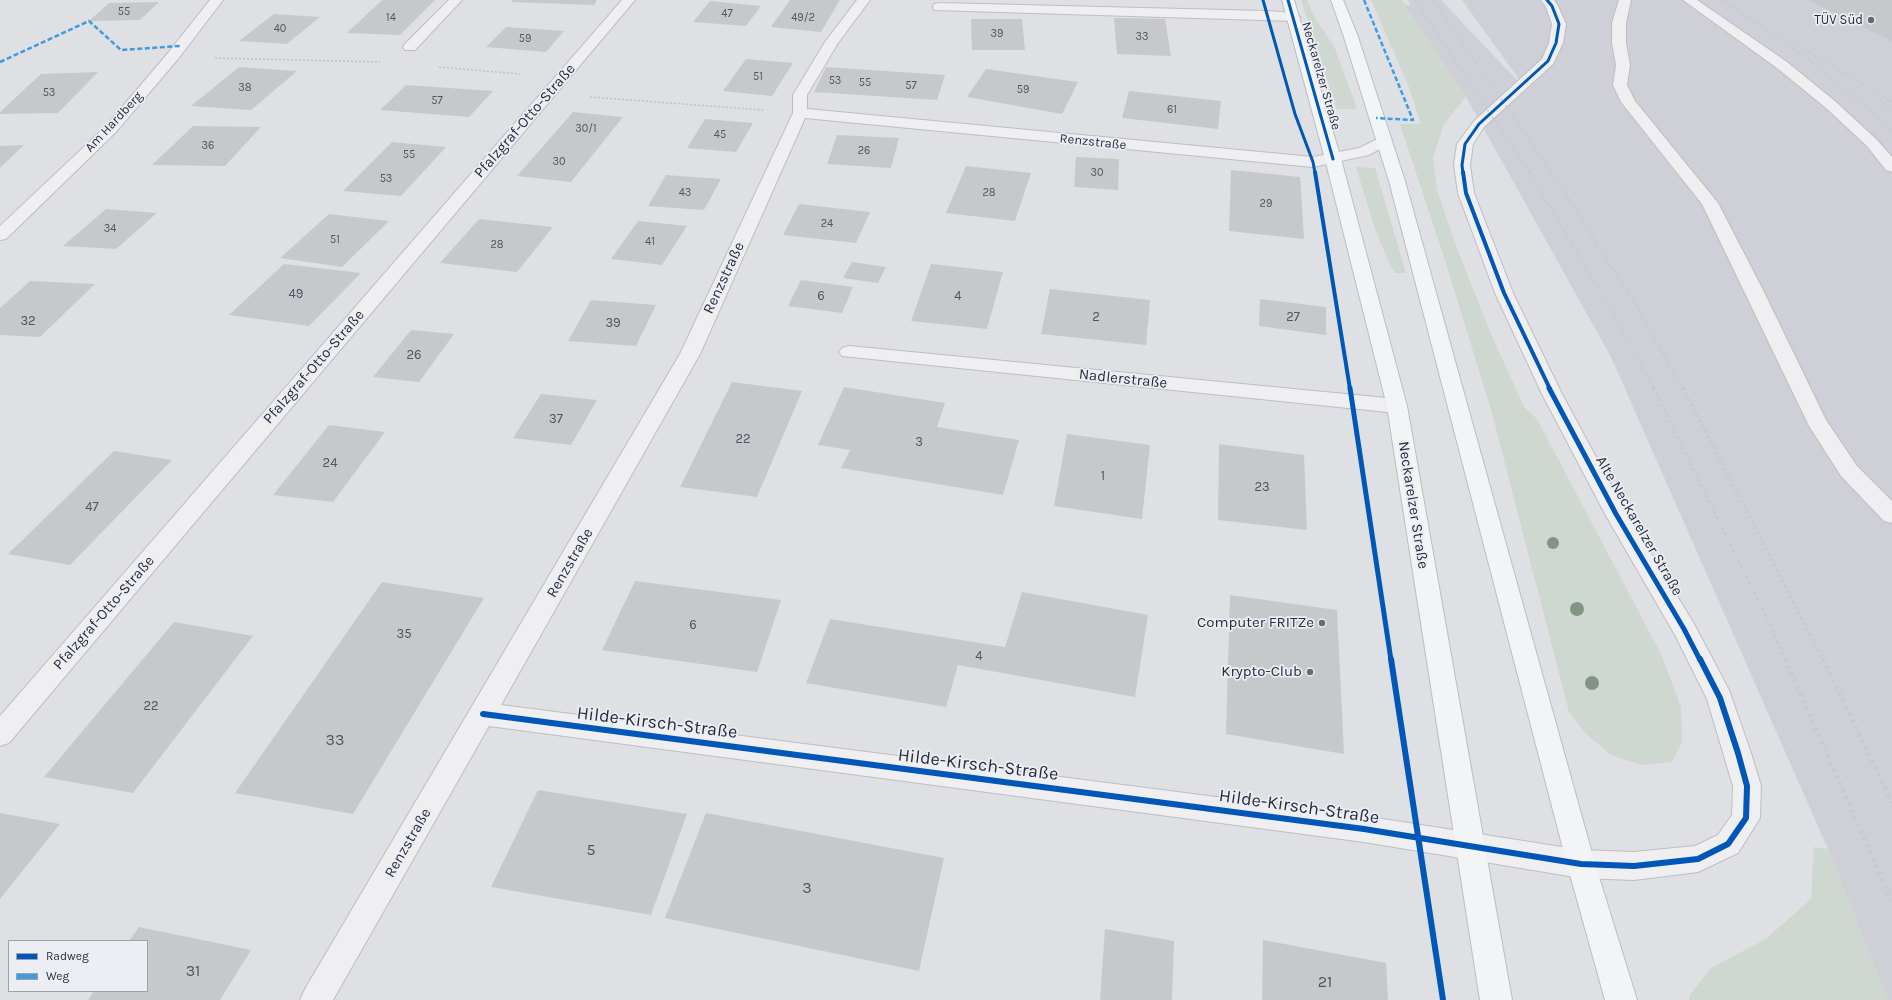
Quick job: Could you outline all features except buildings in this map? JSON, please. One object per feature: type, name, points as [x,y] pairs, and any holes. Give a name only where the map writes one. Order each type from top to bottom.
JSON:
[{"type":"main road","name":"Neckarelzer Straße","points":[[1288,0],[1333,159],[1397,406],[1496,1000]]},
{"type":"main road","points":[[1337,0],[1350,34],[1402,196],[1581,864],[1621,1000]]},
{"type":"street","name":"Am Hardberg","points":[[0,235],[110,129],[173,56],[217,0]]},
{"type":"street","points":[[410,47],[456,0]]},
{"type":"street","name":"Pfalzgraf-Otto-Straße","points":[[0,735],[629,0]]},
{"type":"street","name":"Renzstraße","points":[[316,1000],[483,714],[690,354],[800,113],[800,95],[832,42],[864,0]]},
{"type":"street","name":"Alte Neckarelzer Straße","points":[[1469,845],[1581,864],[1634,866],[1698,859],[1728,844],[1746,818],[1747,786],[1738,752],[1720,698],[1684,629],[1616,514],[1552,394],[1504,293],[1466,193],[1462,165],[1465,144],[1479,124],[1548,61],[1556,43],[1559,24],[1552,6],[1547,0]]},
{"type":"street","points":[[1625,0],[1619,23],[1619,43],[1623,65],[1620,85],[1628,102],[1710,204],[1753,288],[1816,421],[1849,471],[1892,515]]},
{"type":"street","points":[[1689,0],[1775,60],[1831,105],[1872,143],[1892,168]]},
{"type":"street","name":"Neckarelzer Straße","points":[[939,7],[1267,15],[1294,18]]},
{"type":"street","name":"Renzstraße","points":[[800,113],[1236,156],[1313,162],[1364,152],[1384,141]]},
{"type":"street","name":"Nadlerstraße","points":[[849,352],[1397,406]]},
{"type":"street","name":"Hilde-Kirsch-Straße","points":[[483,714],[1364,829],[1469,845]]},
{"type":"path","points":[[173,56],[385,63]]},
{"type":"path","points":[[432,66],[562,77]]},
{"type":"path","points":[[548,94],[770,111]]},
{"type":"shaded area","points":[[1301,0],[1307,0],[1316,20],[1334,46],[1357,109],[1337,109]]},
{"type":"shaded area","points":[[1371,0],[1402,0],[1466,97],[1444,124],[1433,157],[1437,190],[1455,243],[1488,327],[1524,407],[1537,419],[1661,654],[1681,707],[1682,741],[1672,762],[1642,765],[1611,755],[1586,734],[1569,712],[1492,413],[1444,257],[1400,124],[1421,124],[1409,87]]},
{"type":"shaded area","points":[[1408,0],[1441,0],[1529,93],[1462,0],[1892,0],[1892,1000],[1888,1000],[1828,849],[1611,357],[1466,97],[1405,5],[1411,5]]},
{"type":"shaded area","points":[[1356,167],[1375,168],[1406,273],[1395,273],[1391,267],[1376,232]]},
{"type":"shaded area","points":[[1814,847],[1828,849],[1888,1000],[1689,1000],[1689,996],[1711,968],[1766,939],[1811,899]]},
{"type":"railway","points":[[1415,0],[1529,173]]},
{"type":"railway","points":[[1433,0],[1552,173]]},
{"type":"railway","points":[[1723,0],[1808,59],[1892,129]]},
{"type":"railway","points":[[1791,41],[1892,102]]},
{"type":"railway","points":[[1877,99],[1892,110]]},
{"type":"railway","points":[[1529,172],[1611,310],[1654,389]]},
{"type":"railway","points":[[1552,172],[1639,310],[1683,389]]},
{"type":"railway","points":[[1653,388],[1761,606],[1786,660]]},
{"type":"railway","points":[[1683,388],[1823,660]]},
{"type":"railway","points":[[1785,659],[1892,902]]},
{"type":"railway","points":[[1823,659],[1892,803]]},
{"type":"marked path","points":[[1364,0],[1413,120],[1376,118]]},
{"type":"marked path","points":[[0,62],[89,21],[121,50],[180,46]]},
{"type":"cycle path","points":[[1263,0],[1295,114],[1313,162],[1352,401],[1443,1000]]},
{"type":"cycle path","points":[[1288,0],[1333,159]]},
{"type":"cycle path","points":[[483,714],[1364,829],[1581,864],[1634,866],[1698,859],[1728,844],[1746,818],[1747,786],[1720,698],[1684,629],[1616,514],[1552,394],[1504,293],[1466,193],[1462,165],[1465,144],[1479,124],[1548,61],[1556,43],[1559,24],[1552,6],[1547,0]]},
{"type":"place","name":"TÜV Süd","points":[[1871,20]]},
{"type":"place","name":"Computer FRITZe","points":[[1322,623]]},
{"type":"place","name":"Krypto-Club","points":[[1310,672]]}]
